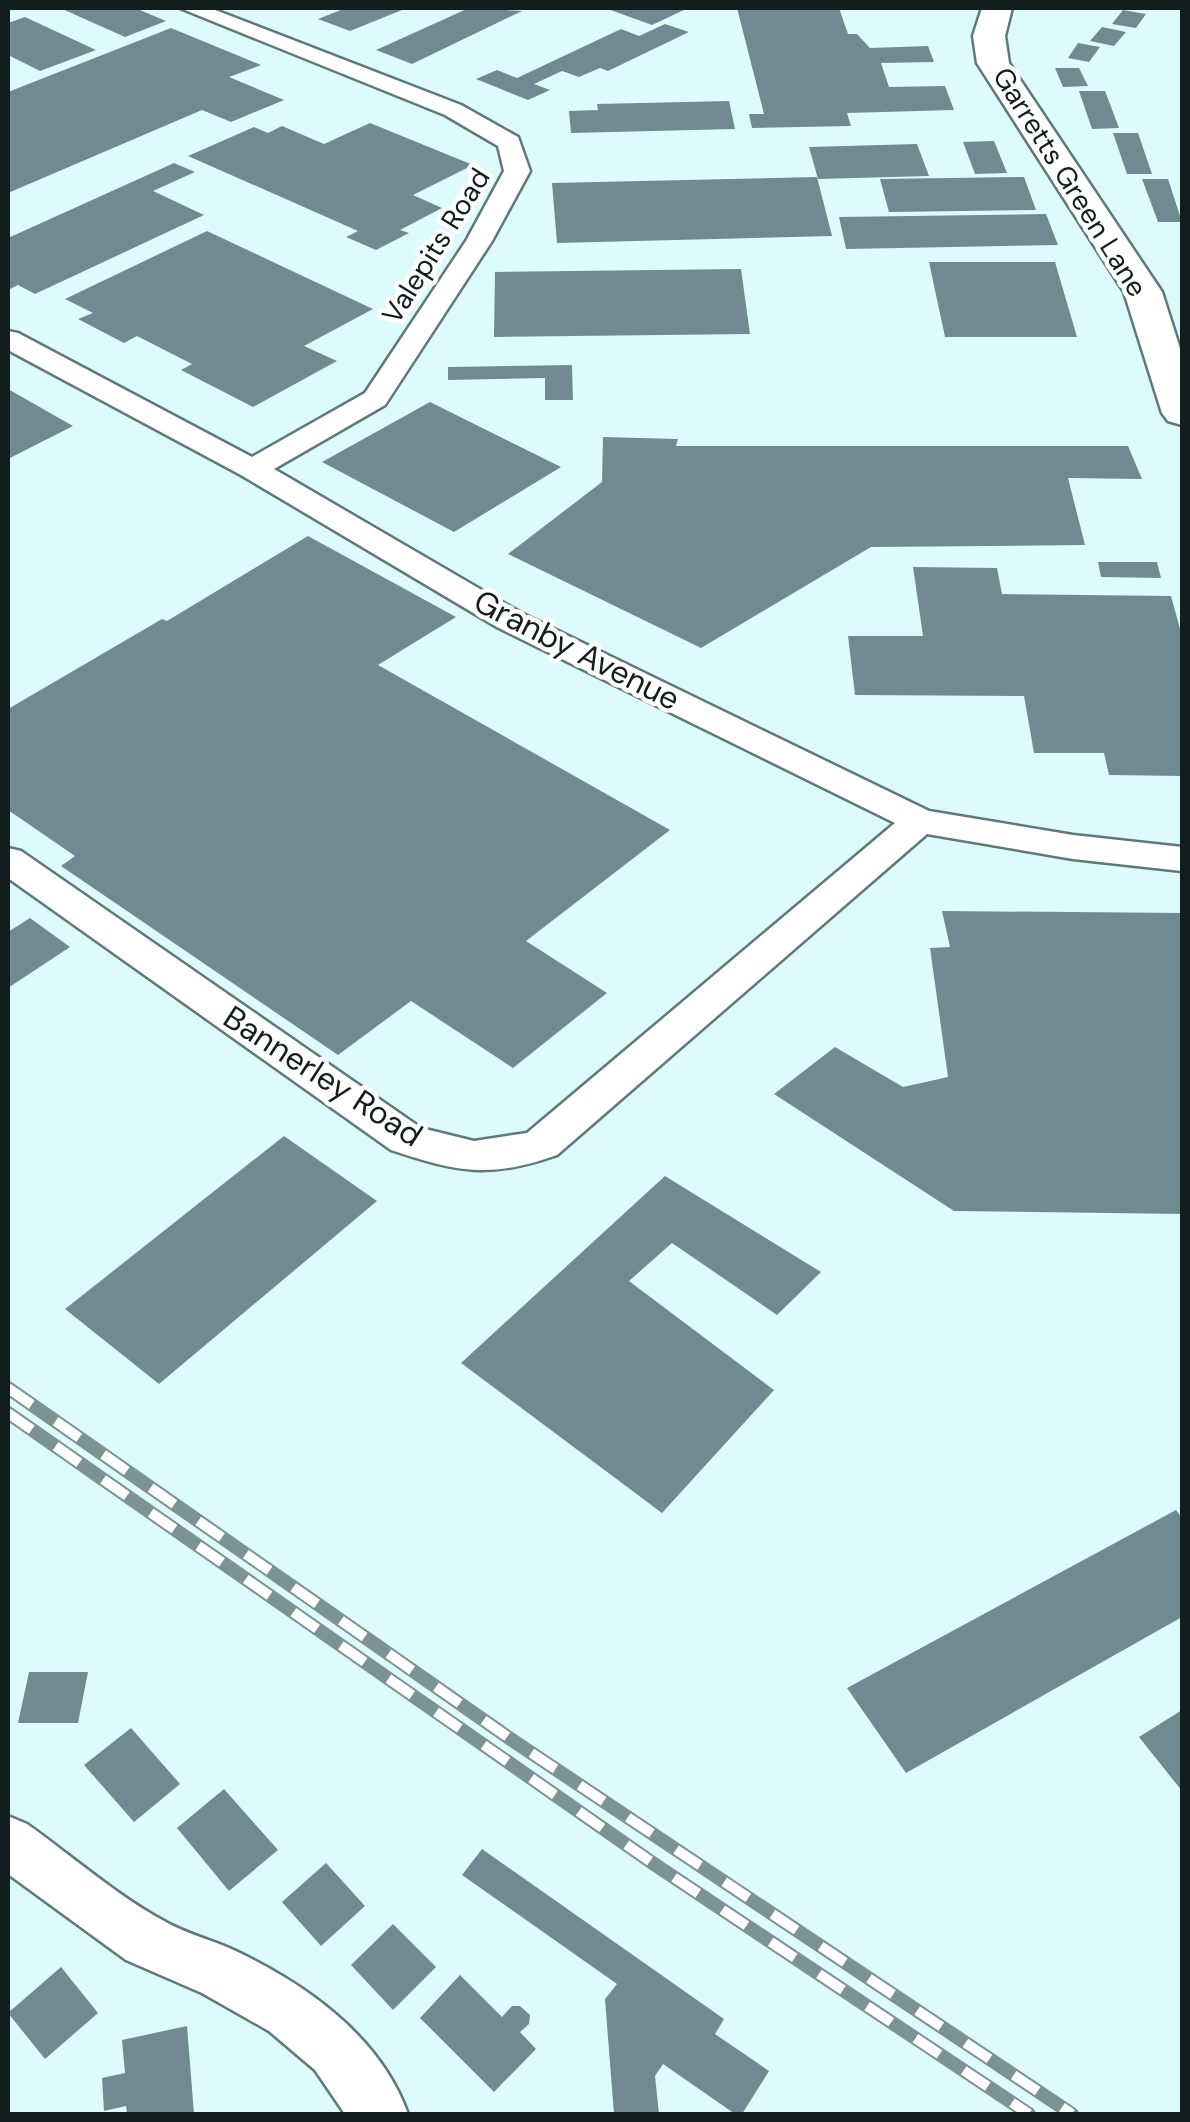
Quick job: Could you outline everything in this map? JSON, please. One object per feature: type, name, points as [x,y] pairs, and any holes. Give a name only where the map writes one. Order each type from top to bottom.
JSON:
[{"type":"street","name":"Valepits Road","points":[[191,8],[453,110],[509,142],[518,171],[479,240],[375,400],[252,469]]},
{"type":"street","name":"Garretts Green Lane","points":[[997,8],[989,36],[993,63],[1143,292],[1182,413]]},
{"type":"street","name":"Granby Avenue","points":[[8,339],[252,469],[509,620],[920,820],[1073,847],[1182,860]]},
{"type":"street","name":"Bannerley Road","points":[[8,860],[406,1139],[464,1158],[509,1157],[542,1144],[920,820]]},
{"type":"street","points":[[8,1842],[144,1941],[222,1973],[289,2011],[335,2050],[380,2114]]},
{"type":"building","points":[[60,8],[135,8],[166,21],[125,37]]},
{"type":"building","points":[[346,8],[407,8],[350,31],[318,19]]},
{"type":"building","points":[[469,8],[522,11],[412,64],[376,50]]},
{"type":"building","points":[[605,8],[682,8],[686,9],[652,25]]},
{"type":"building","points":[[737,8],[839,8],[848,34],[857,34],[870,48],[928,46],[934,62],[881,63],[889,87],[945,86],[954,110],[847,113],[851,126],[752,128],[749,114],[764,114]]},
{"type":"building","points":[[1123,10],[1146,14],[1136,28],[1112,24]]},
{"type":"building","points":[[25,17],[96,50],[40,71],[8,55],[8,23]]},
{"type":"building","points":[[665,24],[689,32],[608,71],[600,68],[579,77],[562,71],[534,84],[550,90],[528,100],[476,79],[497,70],[517,78],[621,29],[639,36]]},
{"type":"building","points":[[1102,27],[1126,32],[1114,46],[1090,41]]},
{"type":"building","points":[[171,28],[261,65],[229,77],[284,100],[231,122],[202,110],[8,193],[8,92]]},
{"type":"building","points":[[1078,43],[1100,47],[1089,62],[1068,58]]},
{"type":"building","points":[[1055,68],[1079,68],[1088,86],[1063,87]]},
{"type":"building","points":[[1079,91],[1105,91],[1119,128],[1092,129]]},
{"type":"building","points":[[729,101],[735,129],[571,133],[569,111],[598,110],[597,104]]},
{"type":"building","points":[[370,123],[473,165],[413,195],[442,208],[400,230],[409,233],[376,250],[346,237],[358,231],[188,156],[254,127],[268,133],[282,126],[324,144]]},
{"type":"building","points":[[1113,133],[1138,133],[1152,174],[1127,174]]},
{"type":"building","points":[[994,141],[1007,173],[975,174],[963,142]]},
{"type":"building","points":[[917,144],[929,176],[818,179],[809,147]]},
{"type":"building","points":[[174,163],[195,172],[153,191],[204,215],[35,294],[18,285],[8,290],[8,238]]},
{"type":"building","points":[[817,177],[832,236],[557,243],[552,183]]},
{"type":"building","points":[[1024,177],[1036,210],[889,212],[880,179]]},
{"type":"building","points":[[1142,179],[1168,179],[1182,222],[1158,222]]},
{"type":"building","points":[[1046,214],[1058,245],[846,249],[839,217]]},
{"type":"building","points":[[207,231],[373,309],[304,346],[337,361],[253,407],[181,370],[192,364],[137,336],[124,343],[78,319],[93,313],[65,299]]},
{"type":"building","points":[[929,262],[1055,262],[1077,337],[945,337]]},
{"type":"building","points":[[741,269],[750,334],[494,337],[495,272]]},
{"type":"building","points":[[572,365],[573,400],[545,400],[545,378],[448,380],[448,367]]},
{"type":"building","points":[[8,389],[73,426],[8,459]]},
{"type":"building","points":[[430,402],[561,467],[454,532],[322,462]]},
{"type":"building","points":[[603,437],[678,439],[676,446],[1128,446],[1142,479],[1068,478],[1085,545],[871,547],[701,648],[508,554],[602,482]]},
{"type":"building","points":[[308,536],[456,617],[378,665],[670,830],[526,941],[607,993],[513,1068],[411,1001],[338,1055],[61,866],[75,856],[8,810],[8,709],[162,619],[167,621]]},
{"type":"building","points":[[1098,562],[1157,562],[1161,578],[1101,577]]},
{"type":"building","points":[[913,567],[997,568],[1002,594],[1171,596],[1182,636],[1182,776],[1109,775],[1104,753],[1034,753],[1024,696],[855,695],[848,636],[923,636]]},
{"type":"building","points":[[942,911],[1182,913],[1182,1214],[954,1211],[774,1094],[835,1047],[903,1087],[948,1077],[930,948],[950,947]]},
{"type":"building","points":[[30,918],[70,947],[8,988],[8,932]]},
{"type":"building","points":[[284,1136],[377,1201],[159,1384],[65,1309]]},
{"type":"building","points":[[665,1176],[821,1272],[777,1315],[672,1243],[629,1281],[774,1390],[662,1513],[461,1363]]},
{"type":"building","points":[[1176,1510],[1182,1518],[1182,1617],[906,1773],[847,1688]]},
{"type":"building","points":[[29,1672],[88,1672],[78,1723],[18,1723]]},
{"type":"building","points":[[1182,1710],[1182,1791],[1139,1737]]},
{"type":"building","points":[[131,1728],[180,1784],[134,1822],[84,1765]]},
{"type":"building","points":[[224,1789],[278,1850],[229,1891],[177,1828]]},
{"type":"building","points":[[482,1849],[724,2019],[715,2034],[769,2071],[742,2114],[735,2114],[663,2064],[655,2076],[659,2114],[614,2114],[605,1999],[617,1984],[462,1875]]},
{"type":"building","points":[[326,1863],[365,1906],[321,1946],[282,1902]]},
{"type":"building","points":[[393,1924],[436,1967],[393,2010],[351,1965]]},
{"type":"building","points":[[61,1967],[98,2013],[45,2059],[8,2013]]},
{"type":"building","points":[[460,1975],[502,2017],[512,2006],[520,2006],[530,2015],[529,2024],[520,2032],[536,2049],[494,2092],[420,2018]]},
{"type":"building","points":[[187,2026],[194,2114],[127,2114],[126,2106],[104,2111],[102,2078],[125,2073],[122,2040]]},
{"type":"railway","points":[[8,1388],[512,1740],[1072,2114]]},
{"type":"railway","points":[[8,1413],[654,1864],[1029,2114]]}]
